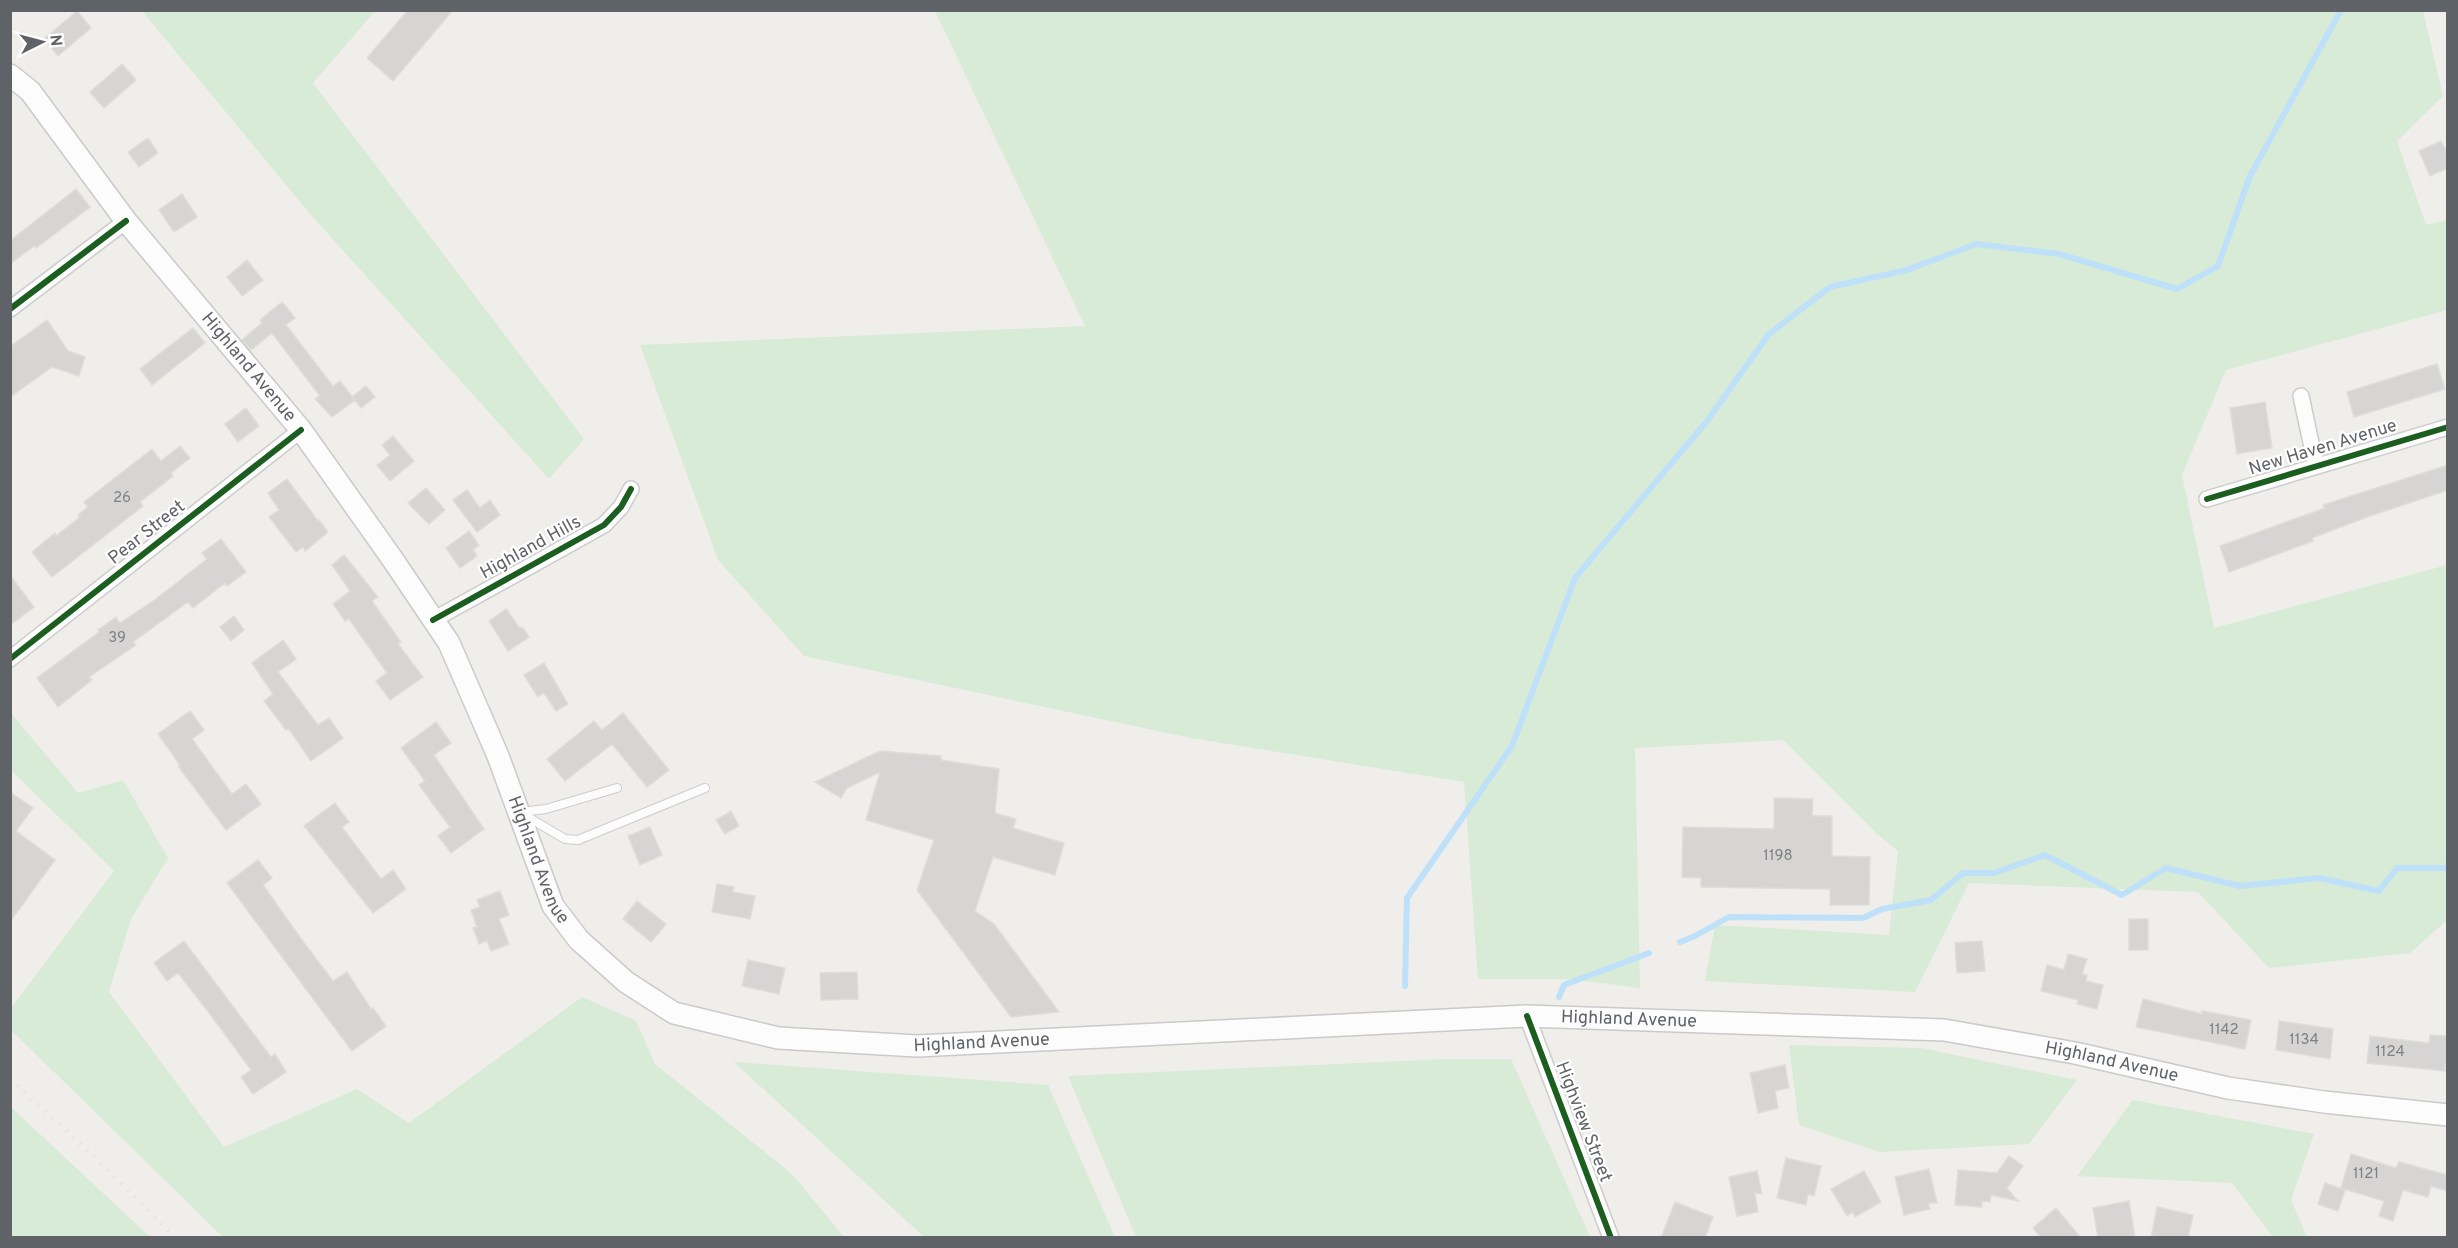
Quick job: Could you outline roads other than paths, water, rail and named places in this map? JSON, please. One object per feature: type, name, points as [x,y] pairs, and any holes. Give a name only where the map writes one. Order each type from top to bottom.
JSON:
[{"type":"main road","name":"Highland Avenue","points":[[10,75],[30,91],[126,221],[301,430],[391,557],[448,644],[498,756],[553,906],[579,940],[626,982],[674,1013],[778,1038],[917,1046],[1527,1016],[1944,1030],[2075,1053],[2228,1088],[2346,1105],[2448,1115]]},
{"type":"street","points":[[10,309],[126,221]]},
{"type":"street","name":"New Haven Avenue","points":[[2301,396],[2316,466]]},
{"type":"street","name":"New Haven Avenue","points":[[2207,499],[2448,427]]},
{"type":"street","name":"Pear Street","points":[[10,658],[301,430]]},
{"type":"street","name":"Highland Hills","points":[[432,620],[604,525],[621,507],[631,489]]},
{"type":"street","name":"Highview Street","points":[[1527,1016],[1611,1238]]},
{"type":"lane","points":[[519,813],[546,809],[617,788]]},
{"type":"lane","points":[[519,813],[565,838],[578,840],[705,788]]},
{"type":"waterway","points":[[1405,986],[1407,898],[1512,746],[1575,578],[1707,421],[1769,334],[1830,287],[1907,270],[1976,244],[2059,254],[2177,289],[2218,266],[2250,176],[2341,10]]},
{"type":"waterway","points":[[1680,942],[1729,917],[1863,918],[1882,909],[1931,900],[1963,873],[1994,873],[2045,855],[2122,895],[2166,868],[2240,886],[2319,878],[2379,891],[2397,868],[2444,868],[2448,866]]},
{"type":"waterway","points":[[1559,997],[1564,985],[1649,953]]},
{"type":"railway","points":[[10,1079],[99,1161],[175,1238]]}]
